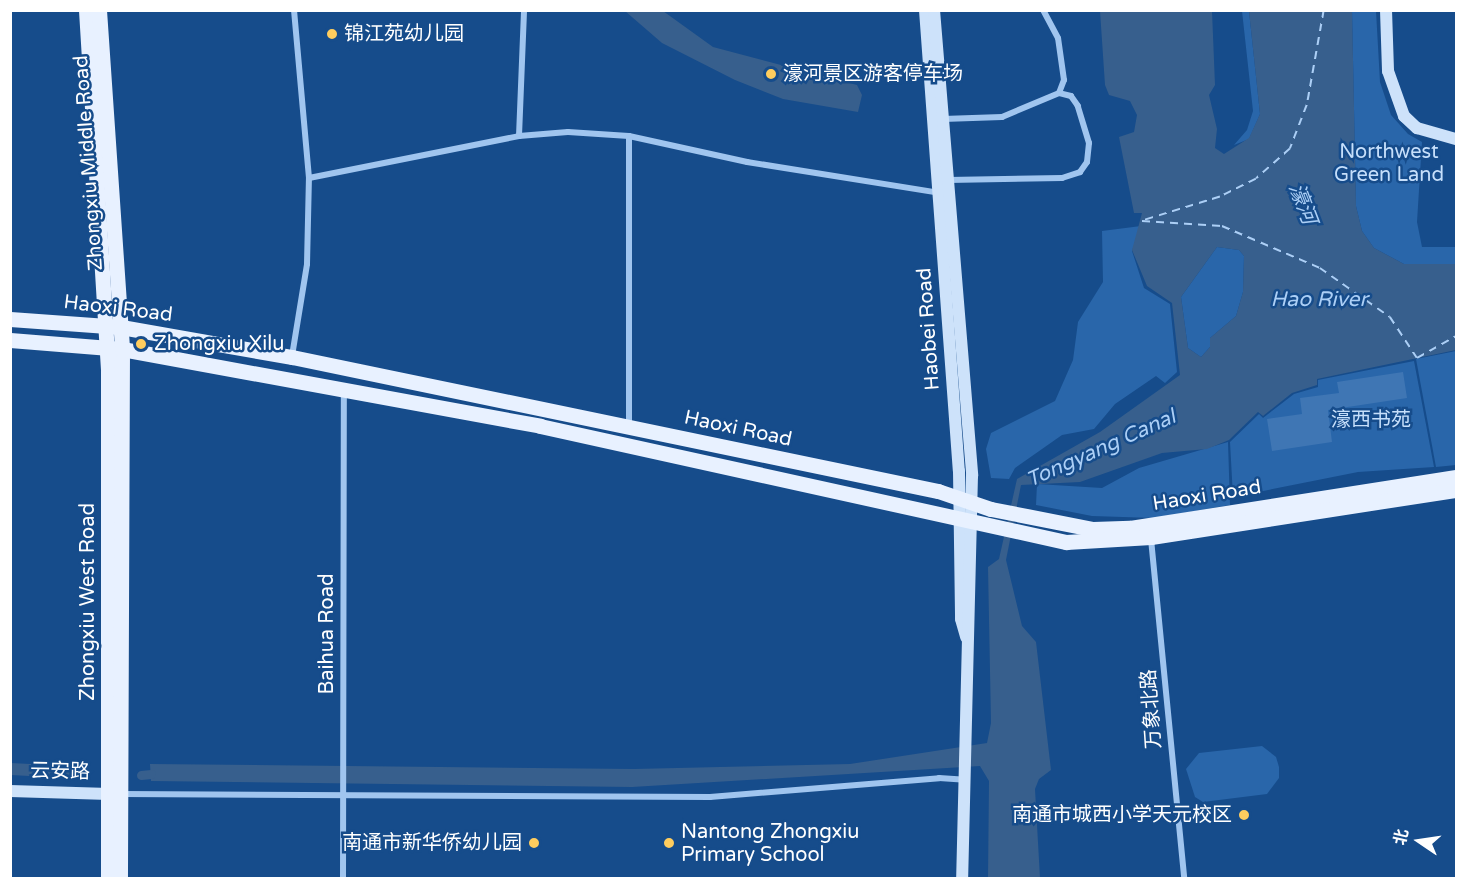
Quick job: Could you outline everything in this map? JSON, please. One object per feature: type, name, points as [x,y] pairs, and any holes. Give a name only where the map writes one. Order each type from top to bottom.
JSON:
[{"type":"main road","name":"Zhongxiu Middle Road","points":[[86,10],[114,327]]},
{"type":"main road","name":"Zhongxiu Middle Road","points":[[99,10],[115,348]]},
{"type":"main road","name":"Haoxi Road","points":[[10,319],[114,327],[292,357],[966,499],[991,509],[1093,529],[1130,528],[1456,477]]},
{"type":"main road","name":"Haoxi Road","points":[[10,340],[115,348],[344,389],[719,462],[994,528],[1086,544],[1150,537],[1456,490]]},
{"type":"main road","name":"Zhongxiu West Road","points":[[115,348],[115,794],[120,879]]},
{"type":"main road","name":"Zhongxiu West Road","points":[[108,879],[115,794]]},
{"type":"street","points":[[292,357],[307,264],[309,178],[294,10]]},
{"type":"street","points":[[519,136],[524,10]]},
{"type":"street","name":"Haobei Road","points":[[926,10],[945,194],[967,520],[961,619],[967,644],[962,879]]},
{"type":"street","name":"Haobei Road","points":[[934,10],[948,180],[945,194]]},
{"type":"street","points":[[1042,10],[1058,38],[1064,80],[1059,93]]},
{"type":"street","points":[[1386,10],[1388,71],[1404,116],[1417,128],[1456,139]]},
{"type":"street","points":[[943,119],[1002,117],[1059,93],[1071,96],[1078,106],[1089,143],[1087,162],[1080,172],[1062,178],[948,180]]},
{"type":"street","points":[[309,178],[519,136],[629,136],[747,162],[945,194]]},
{"type":"street","points":[[629,136],[629,428]]},
{"type":"street","name":"Baihua Road","points":[[343,879],[344,389]]},
{"type":"street","name":"万象北路","points":[[1150,537],[1184,879]]},
{"type":"street","points":[[115,794],[344,797],[710,797],[965,776]]},
{"type":"street","name":"云安路","points":[[10,791],[115,794]]},
{"type":"green space","points":[[1242,11],[1249,11],[1260,114],[1249,139],[1234,145],[1247,130],[1253,111]]},
{"type":"green space","name":"Northwest Green Land","points":[[1352,11],[1376,11],[1380,82],[1391,115],[1408,134],[1422,142],[1417,222],[1422,247],[1456,247],[1456,264],[1404,264],[1374,248],[1362,231],[1356,206]]},
{"type":"green space","points":[[1141,226],[1132,251],[1144,288],[1170,304],[1177,372],[1165,383],[1156,376],[1115,404],[1094,429],[1062,435],[1015,468],[1009,479],[991,478],[986,449],[991,433],[1055,401],[1073,360],[1078,322],[1103,282],[1102,231]]},
{"type":"green space","points":[[1217,247],[1239,250],[1244,256],[1243,292],[1236,316],[1210,338],[1210,347],[1201,357],[1188,348],[1181,297]]},
{"type":"green space","points":[[1456,351],[1456,465],[1436,467],[1416,359]]},
{"type":"green space","name":"濠西书苑","points":[[1414,361],[1434,467],[1358,472],[1233,497],[1230,442],[1259,414],[1263,418],[1294,394],[1318,387],[1318,380]]},
{"type":"green space","points":[[1228,442],[1230,505],[1154,518],[1092,516],[1036,505],[1037,484],[1102,488],[1139,468]]},
{"type":"green space","points":[[1262,746],[1276,757],[1279,767],[1279,778],[1267,794],[1203,802],[1195,797],[1186,769],[1199,753]]},
{"type":"water","points":[[625,11],[663,11],[713,47],[857,85],[862,95],[858,112],[783,99],[735,80],[662,43]]},
{"type":"water","name":"Hao River","points":[[1100,11],[1212,11],[1215,85],[1209,95],[1217,129],[1215,148],[1224,154],[1249,138],[1260,114],[1249,11],[1352,11],[1356,206],[1362,231],[1374,248],[1404,264],[1456,264],[1456,350],[1317,379],[1317,385],[1292,393],[1263,416],[1258,412],[1229,440],[1207,449],[1162,453],[1080,482],[1021,485],[1006,560],[1022,626],[1036,642],[1051,770],[1039,779],[1035,789],[1040,878],[988,878],[989,781],[980,766],[632,787],[151,781],[150,764],[634,769],[850,764],[987,743],[991,723],[988,567],[999,559],[1017,479],[1100,432],[1180,375],[1172,303],[1147,286],[1132,250],[1142,213],[1134,213],[1119,137],[1134,132],[1137,115],[1130,101],[1109,95],[1105,85]],"holes":[[[1217,247],[1239,250],[1244,256],[1243,292],[1236,316],[1210,338],[1210,347],[1201,357],[1188,348],[1181,297]]]},
{"type":"water","points":[[11,763],[54,765],[53,777],[10,775]]},
{"type":"building","name":"濠西书苑","points":[[1403,372],[1407,398],[1328,410],[1332,442],[1272,451],[1267,419],[1302,414],[1300,398],[1339,393],[1337,382]]},
{"type":"waterway","points":[[53,770],[70,771]]},
{"type":"waterway","points":[[141,775],[151,774]]},
{"type":"ferry route","points":[[1324,10],[1307,105],[1290,149],[1256,179],[1220,197],[1142,221],[1222,226],[1320,268],[1390,317],[1417,358],[1456,336]]},
{"type":"place","name":"锦江苑幼儿园","points":[[332,34]]},
{"type":"place","name":"濠河景区游客停车场","points":[[771,74]]},
{"type":"place","name":"Zhongxiu Xilu","points":[[141,344]]},
{"type":"place","name":"南通市城西小学天元校区","points":[[1244,815]]},
{"type":"place","name":"南通市新华侨幼儿园","points":[[534,843]]},
{"type":"place","name":"Nantong Zhongxiu Primary School","points":[[669,843]]},
{"type":"water label","name":"濠河","points":[[1302,204]]},
{"type":"water label","name":"Tongyang Canal","points":[[1101,449]]}]
